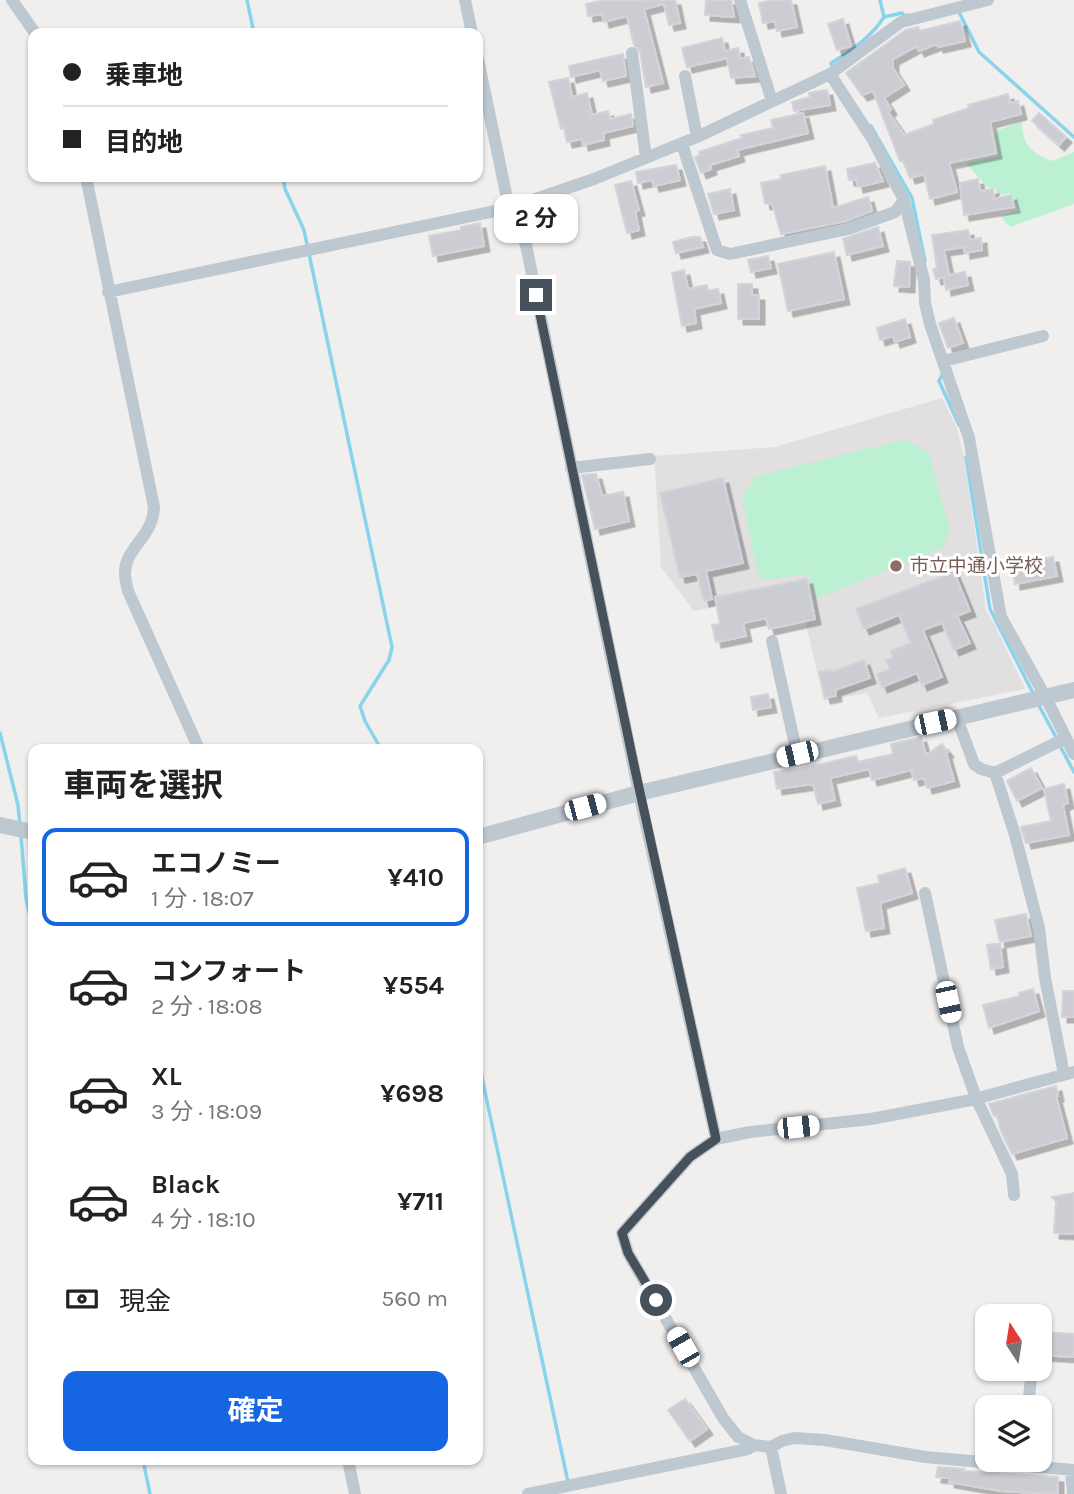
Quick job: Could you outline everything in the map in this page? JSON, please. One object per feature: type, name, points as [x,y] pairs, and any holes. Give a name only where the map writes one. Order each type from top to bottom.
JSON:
[{"type":"street","points":[[12,0],[32,28]]},
{"type":"street","points":[[468,0],[471,28]]},
{"type":"street","points":[[740,0],[772,101]]},
{"type":"street","points":[[108,292],[509,208],[682,144],[830,74],[901,22],[988,0]]},
{"type":"street","points":[[632,53],[646,158]]},
{"type":"street","points":[[830,74],[873,140],[904,200],[924,280],[928,313],[969,438],[1001,617],[1074,754]]},
{"type":"street","points":[[685,76],[697,137]]},
{"type":"street","points":[[483,83],[509,208],[526,245],[639,793],[716,1139]]},
{"type":"street","points":[[682,144],[717,250],[730,254],[848,229],[895,212],[904,200]]},
{"type":"street","points":[[87,182],[154,507],[154,521],[127,561],[124,574],[128,591],[197,744]]},
{"type":"street","points":[[944,361],[1043,336]]},
{"type":"street","points":[[571,468],[650,459]]},
{"type":"street","points":[[772,641],[797,754]]},
{"type":"street","points":[[483,836],[797,754],[1074,690]]},
{"type":"street","points":[[957,718],[974,764],[995,773],[1066,738]]},
{"type":"street","points":[[975,1460],[925,1457],[825,1440],[794,1438],[771,1447],[754,1445],[738,1437],[723,1418],[628,1253],[622,1233],[690,1157],[716,1139],[750,1132],[871,1119],[976,1098],[1069,1073],[1045,978],[1039,928],[1015,835],[995,773]]},
{"type":"street","points":[[4,826],[28,831]]},
{"type":"street","points":[[925,893],[958,1047],[976,1098],[1012,1174],[1014,1195]]},
{"type":"street","points":[[528,1494],[754,1445]]},
{"type":"street","points":[[771,1447],[781,1494]]},
{"type":"street","points":[[349,1465],[355,1494]]},
{"type":"street","points":[[1052,1467],[1072,1470],[1073,1494]]},
{"type":"shaded area","points":[[942,398],[957,429],[964,456],[986,611],[1025,689],[879,718],[867,693],[824,701],[798,591],[694,611],[661,567],[654,456],[775,447]]},
{"type":"green space","points":[[1022,122],[1026,142],[1040,156],[1053,161],[1074,152],[1074,204],[1010,227],[1000,216],[1018,211],[1011,193],[998,195],[995,188],[987,187],[966,163],[999,156],[995,136],[998,130]]},
{"type":"green space","points":[[906,439],[929,453],[950,530],[942,548],[815,599],[809,574],[765,580],[757,572],[742,497],[757,476]]},
{"type":"building","points":[[605,0],[675,0],[680,23],[669,25],[664,4],[644,9],[663,83],[646,87],[640,51],[634,45],[627,16],[604,22],[602,14],[588,16],[586,4]]},
{"type":"building","points":[[706,0],[731,0],[734,17],[705,15]]},
{"type":"building","points":[[791,0],[797,27],[777,31],[775,21],[763,23],[759,3]]},
{"type":"building","points":[[843,19],[851,46],[837,50],[828,24]]},
{"type":"building","points":[[960,21],[965,41],[938,47],[937,44],[919,51],[917,46],[893,59],[893,68],[904,85],[884,98],[891,109],[888,112],[904,135],[934,124],[933,120],[969,108],[968,105],[1008,94],[1010,103],[1018,101],[1021,114],[990,122],[996,153],[949,163],[957,192],[930,199],[924,174],[910,178],[903,160],[900,161],[873,91],[862,95],[846,73],[906,30],[918,27],[920,31]]},
{"type":"building","points":[[722,38],[725,51],[738,48],[740,59],[749,57],[755,76],[731,78],[727,58],[687,67],[682,48]]},
{"type":"building","points":[[623,54],[626,76],[603,81],[600,70],[571,77],[569,66]]},
{"type":"building","points":[[568,78],[572,97],[587,93],[592,115],[608,111],[610,119],[631,114],[633,126],[603,133],[604,140],[583,145],[582,139],[567,142],[549,82]]},
{"type":"building","points":[[827,90],[830,105],[794,111],[792,102],[810,97],[809,93]]},
{"type":"building","points":[[803,113],[808,133],[737,150],[739,156],[710,165],[711,169],[701,173],[695,157],[700,155],[699,152],[742,138],[741,135],[773,128],[771,120]]},
{"type":"building","points":[[1039,113],[1066,137],[1059,145],[1032,121]]},
{"type":"building","points":[[875,163],[883,181],[858,187],[856,179],[849,180],[847,169]]},
{"type":"building","points":[[676,165],[680,180],[654,186],[652,180],[638,183],[636,172]]},
{"type":"building","points":[[825,166],[833,208],[868,197],[872,211],[846,221],[781,234],[772,203],[765,204],[761,183],[781,179],[781,175]]},
{"type":"building","points":[[978,179],[980,191],[993,189],[994,199],[1011,195],[1014,207],[964,215],[960,183]]},
{"type":"building","points":[[631,181],[639,210],[635,211],[639,230],[627,233],[615,185]]},
{"type":"building","points":[[730,189],[734,210],[714,214],[708,194]]},
{"type":"building","points":[[480,223],[484,246],[433,256],[429,236]]},
{"type":"building","points":[[878,227],[883,246],[847,255],[843,239]]},
{"type":"building","points":[[968,230],[970,240],[981,238],[982,250],[965,253],[964,247],[944,250],[949,275],[965,272],[968,285],[946,290],[944,277],[936,279],[933,269],[937,268],[932,235]]},
{"type":"building","points":[[700,237],[703,247],[676,253],[673,242]]},
{"type":"building","points":[[834,252],[844,299],[788,311],[778,264]]},
{"type":"building","points":[[768,256],[771,268],[751,272],[748,260]]},
{"type":"building","points":[[897,261],[910,262],[909,287],[894,286]]},
{"type":"building","points":[[684,270],[688,289],[707,285],[708,291],[718,289],[721,303],[694,309],[696,323],[682,326],[672,273]]},
{"type":"building","points":[[738,284],[752,284],[752,295],[759,295],[759,319],[738,319]]},
{"type":"building","points":[[954,318],[963,343],[948,348],[939,323]]},
{"type":"building","points":[[905,319],[910,337],[895,342],[893,336],[880,340],[877,328]]},
{"type":"building","points":[[596,474],[602,496],[623,492],[629,521],[595,529],[582,475]]},
{"type":"building","points":[[723,478],[743,563],[706,571],[712,599],[704,601],[697,574],[680,577],[660,493]]},
{"type":"building","points":[[1053,557],[1057,576],[1015,584],[1012,564]]},
{"type":"building","points":[[954,572],[970,611],[957,616],[970,643],[954,650],[942,623],[923,630],[942,677],[922,685],[917,673],[882,687],[877,674],[890,669],[886,660],[893,658],[891,651],[911,643],[899,615],[864,629],[856,609]]},
{"type":"building","points":[[807,579],[815,619],[769,629],[766,618],[743,623],[746,636],[716,642],[712,625],[720,624],[715,597]]},
{"type":"building","points":[[864,660],[870,678],[835,690],[836,696],[825,698],[819,672],[831,672]]},
{"type":"building","points":[[768,694],[771,707],[753,710],[751,697]]},
{"type":"building","points":[[921,737],[926,755],[942,744],[948,752],[946,753],[954,781],[927,788],[924,778],[914,780],[911,770],[872,780],[869,769],[830,778],[835,800],[818,804],[813,784],[777,789],[774,772],[856,756],[858,762],[893,754],[891,744]]},
{"type":"building","points":[[1031,768],[1042,788],[1017,801],[1007,781]]},
{"type":"building","points":[[1064,784],[1068,803],[1063,805],[1069,835],[1026,843],[1021,827],[1051,821],[1044,789]]},
{"type":"building","points":[[905,868],[912,893],[880,903],[884,928],[866,931],[857,888],[880,883],[878,876]]},
{"type":"building","points":[[1026,914],[1031,936],[1000,942],[995,920]]},
{"type":"building","points":[[1000,943],[1003,967],[991,969],[987,945]]},
{"type":"building","points":[[1033,989],[1039,1011],[989,1028],[983,1005],[1020,996],[1019,993]]},
{"type":"building","points":[[1063,991],[1074,991],[1074,1017],[1062,1017]]},
{"type":"building","points":[[1056,1086],[1067,1138],[1012,1154],[997,1115],[994,1116],[989,1104]]},
{"type":"building","points":[[1074,1193],[1074,1234],[1054,1233],[1056,1202],[1052,1197]]},
{"type":"building","points":[[1052,1333],[1074,1334],[1074,1357],[1052,1356]]},
{"type":"building","points":[[685,1399],[707,1429],[690,1441],[668,1410]]},
{"type":"building","points":[[938,1467],[1058,1477],[1058,1494],[1001,1491],[949,1482],[950,1478],[936,1477]]},
{"type":"waterway","points":[[247,0],[253,28]]},
{"type":"waterway","points":[[880,0],[884,17],[902,13],[907,15]]},
{"type":"waterway","points":[[959,12],[979,52],[1074,137]]},
{"type":"waterway","points":[[833,68],[831,63],[860,43],[884,17]]},
{"type":"waterway","points":[[871,126],[912,198],[925,261]]},
{"type":"waterway","points":[[284,182],[304,230],[392,647],[389,660],[360,706],[378,744]]},
{"type":"waterway","points":[[942,375],[939,381],[959,425]]},
{"type":"waterway","points":[[966,457],[990,609],[1034,695]]},
{"type":"waterway","points":[[1037,702],[1057,739]]},
{"type":"waterway","points":[[0,733],[18,805],[20,825]]},
{"type":"waterway","points":[[1060,746],[1074,772]]},
{"type":"waterway","points":[[21,836],[28,907]]},
{"type":"waterway","points":[[483,1082],[568,1482]]},
{"type":"waterway","points":[[144,1465],[150,1494]]},
{"type":"place","name":"市立中通小学校","points":[[896,566]]},
{"type":"route","points":[[536,295],[634,765],[716,1139],[690,1157],[622,1233],[628,1253],[656,1300]]}]
